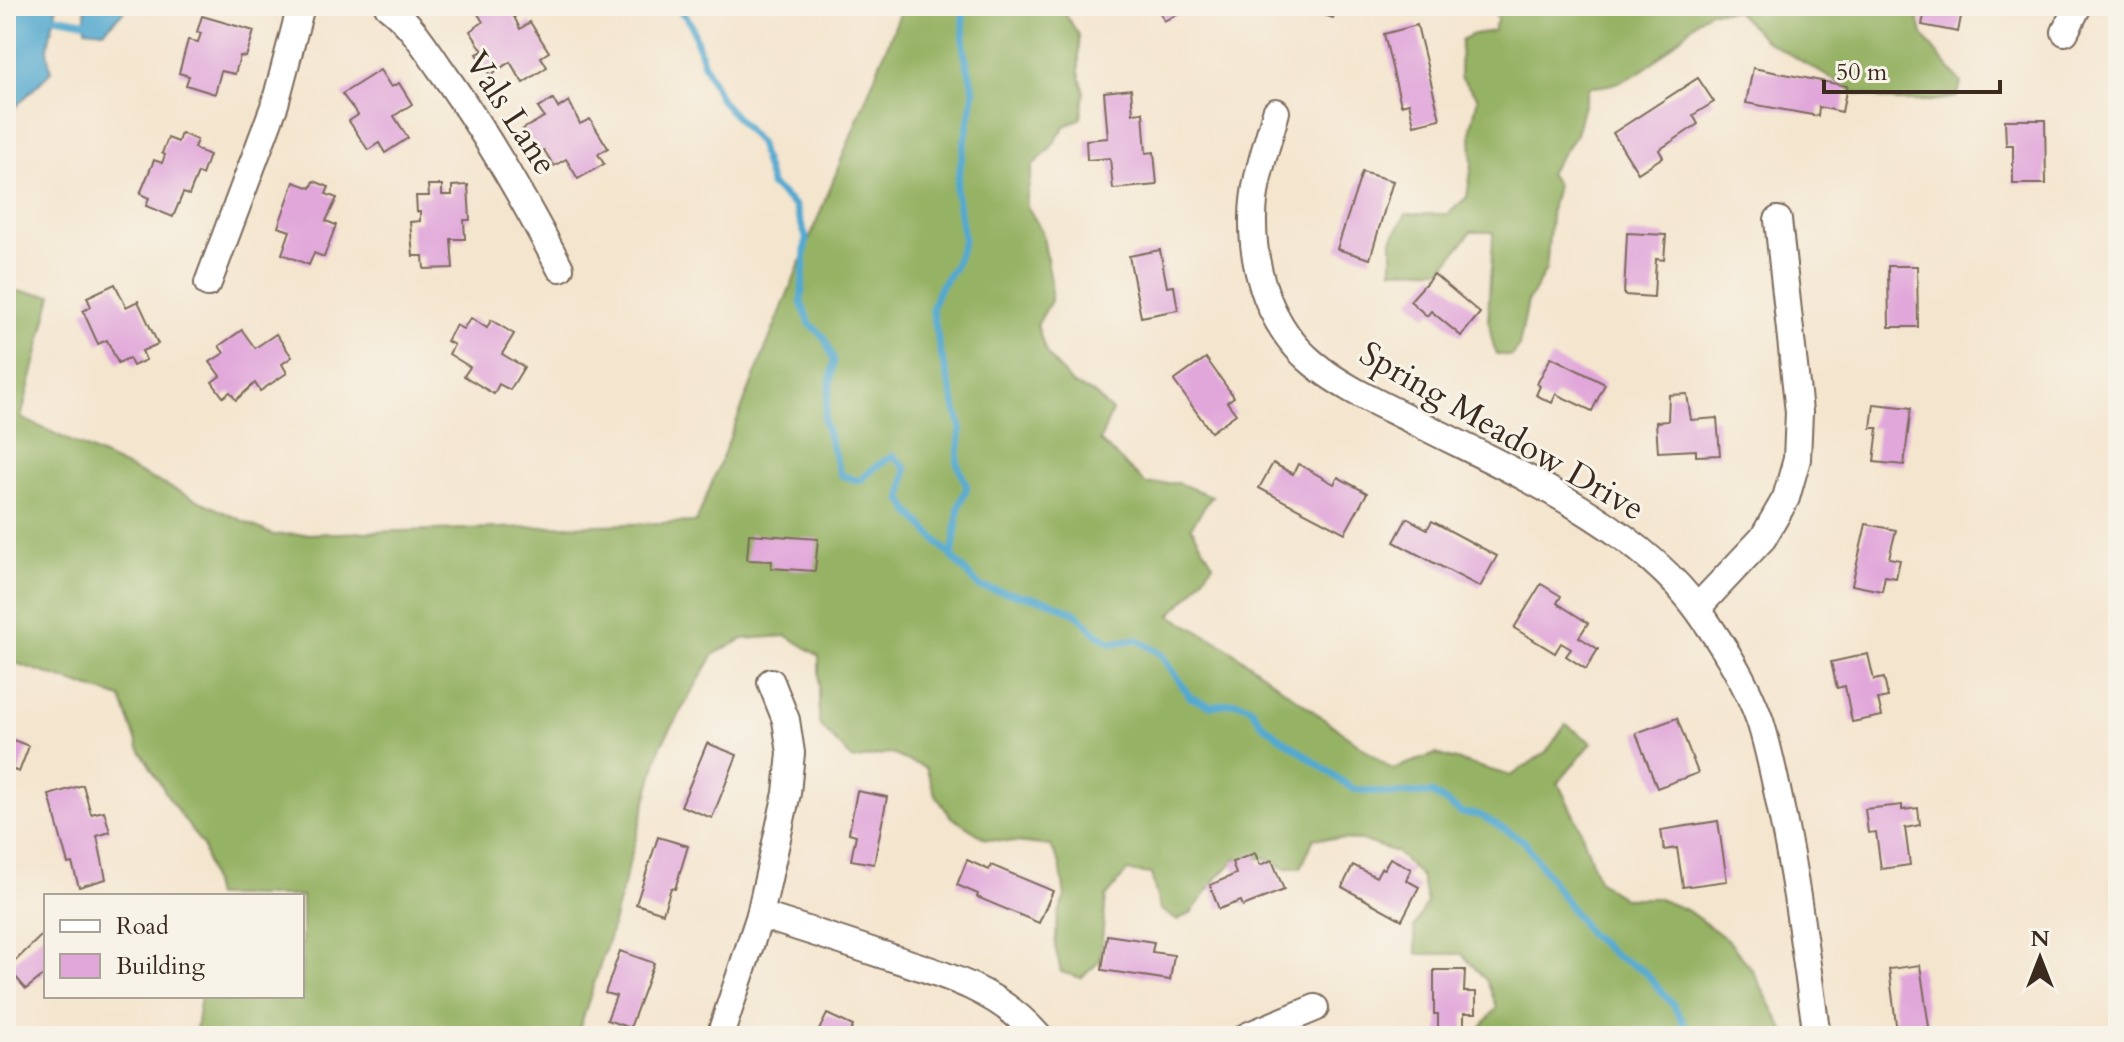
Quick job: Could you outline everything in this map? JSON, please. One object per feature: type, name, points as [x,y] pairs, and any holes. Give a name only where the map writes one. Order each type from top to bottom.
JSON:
[{"type":"street","points":[[208,283],[275,104],[301,6]]},
{"type":"street","name":"Vals Lane","points":[[388,6],[408,25],[466,104],[523,197],[560,268]]},
{"type":"street","points":[[2065,32],[2078,6]]},
{"type":"street","name":"Spring Meadow Drive","points":[[1276,112],[1258,179],[1253,217],[1256,259],[1264,294],[1284,330],[1312,362],[1348,388],[1546,490],[1600,521],[1650,558],[1697,608],[1737,670],[1760,720],[1791,857],[1817,1036]]},
{"type":"street","points":[[1697,608],[1763,538],[1786,498],[1797,459],[1799,412],[1778,220]]},
{"type":"street","points":[[720,1036],[760,915],[787,793],[791,753],[786,720],[771,682]]},
{"type":"street","points":[[760,915],[951,977],[994,997],[1025,1021],[1038,1036]]},
{"type":"street","points":[[1247,1036],[1315,1008]]},
{"type":"green space","points":[[903,6],[1055,6],[1063,11],[1079,35],[1079,72],[1084,92],[1081,118],[1065,126],[1049,150],[1033,165],[1027,194],[1027,206],[1042,231],[1051,281],[1051,301],[1037,325],[1046,353],[1072,384],[1093,393],[1112,411],[1100,441],[1146,484],[1178,483],[1212,496],[1191,527],[1213,564],[1191,594],[1170,615],[1225,646],[1392,769],[1436,754],[1511,776],[1547,751],[1566,724],[1592,743],[1558,783],[1580,828],[1598,880],[1622,898],[1657,898],[1688,911],[1728,940],[1752,969],[1787,1036],[1479,1036],[1478,1030],[1497,1008],[1487,981],[1462,954],[1417,954],[1414,928],[1427,902],[1421,876],[1396,852],[1362,840],[1314,838],[1301,868],[1284,868],[1268,858],[1236,859],[1191,913],[1177,920],[1160,909],[1151,874],[1127,871],[1106,897],[1100,961],[1081,978],[1061,972],[1055,947],[1058,916],[1065,896],[1060,864],[1051,846],[986,839],[951,817],[935,794],[926,768],[889,753],[853,760],[819,724],[819,656],[787,636],[743,639],[714,654],[661,745],[609,938],[577,1036],[195,1036],[201,998],[304,998],[304,894],[215,894],[203,846],[172,803],[139,748],[121,698],[6,660],[6,290],[52,295],[21,418],[273,535],[696,522]]},
{"type":"green space","points":[[1485,6],[1917,6],[1926,38],[1961,83],[1957,97],[1931,101],[1894,101],[1856,93],[1765,40],[1736,11],[1709,11],[1641,71],[1609,85],[1589,87],[1576,134],[1549,173],[1557,185],[1546,270],[1528,301],[1519,346],[1511,356],[1497,354],[1492,341],[1489,311],[1493,232],[1471,232],[1442,269],[1392,270],[1392,239],[1406,214],[1448,214],[1467,197],[1472,164],[1471,128],[1478,98],[1460,77],[1461,40],[1493,31],[1498,18]]},
{"type":"water","points":[[6,6],[57,6],[47,50],[51,72],[6,116]]},
{"type":"water","points":[[85,6],[127,8],[104,31],[85,29]]},
{"type":"building","points":[[490,6],[497,13],[509,6],[520,29],[530,22],[549,52],[541,57],[547,67],[523,83],[510,62],[490,75],[477,54],[483,51],[470,31],[483,22],[478,14]]},
{"type":"building","points":[[1157,6],[1195,6],[1164,21]]},
{"type":"building","points":[[1297,6],[1337,6],[1333,18]]},
{"type":"building","points":[[1926,6],[1963,6],[1958,32],[1922,25]]},
{"type":"building","points":[[202,16],[254,31],[246,57],[240,56],[235,74],[221,71],[215,94],[186,85],[189,76],[179,73],[188,40],[198,42],[201,33],[197,32]]},
{"type":"building","points":[[1417,25],[1440,119],[1414,125],[1409,103],[1401,105],[1384,34]]},
{"type":"building","points":[[1753,68],[1847,86],[1842,112],[1819,107],[1818,116],[1746,103]]},
{"type":"building","points":[[380,70],[391,87],[399,83],[412,104],[394,116],[408,138],[385,153],[379,143],[368,150],[349,121],[358,115],[342,94]]},
{"type":"building","points":[[1698,78],[1714,102],[1693,115],[1698,124],[1659,150],[1663,157],[1638,173],[1613,133]]},
{"type":"building","points":[[1131,89],[1133,113],[1143,112],[1146,153],[1154,152],[1157,185],[1113,189],[1110,158],[1087,160],[1086,140],[1108,138],[1104,92]]},
{"type":"building","points":[[553,99],[558,108],[569,101],[580,124],[590,119],[608,148],[598,154],[604,164],[578,179],[566,159],[554,166],[544,150],[538,153],[523,129],[544,117],[538,108]]},
{"type":"building","points":[[2005,120],[2045,120],[2046,184],[2013,184],[2013,145],[2006,145]]},
{"type":"building","points":[[181,133],[197,140],[194,148],[209,155],[202,175],[198,173],[189,195],[183,193],[173,217],[146,206],[149,198],[140,194],[154,160],[162,163],[168,138],[178,142]]},
{"type":"building","points":[[1362,172],[1393,181],[1370,259],[1337,249]]},
{"type":"building","points":[[314,181],[329,187],[326,194],[337,198],[326,221],[336,225],[324,257],[314,253],[309,265],[282,254],[290,231],[278,227],[294,182],[311,188]]},
{"type":"building","points":[[428,185],[442,185],[442,195],[452,195],[452,186],[468,185],[470,220],[464,220],[465,239],[451,239],[453,268],[424,269],[423,256],[413,256],[410,222],[420,221],[416,196],[429,196]]},
{"type":"building","points":[[1627,233],[1666,235],[1664,260],[1656,259],[1654,297],[1624,295]]},
{"type":"building","points":[[1160,250],[1167,287],[1174,286],[1178,310],[1141,317],[1129,256]]},
{"type":"building","points":[[1888,266],[1917,266],[1918,327],[1889,327]]},
{"type":"building","points":[[1434,274],[1480,313],[1461,336],[1431,311],[1427,316],[1410,301]]},
{"type":"building","points":[[115,284],[126,307],[138,301],[158,344],[142,351],[146,360],[133,366],[129,358],[118,363],[107,340],[98,344],[83,311],[91,307],[87,297]]},
{"type":"building","points":[[471,318],[487,328],[491,320],[514,334],[502,354],[524,367],[510,390],[499,384],[494,394],[464,376],[470,367],[449,354],[454,345],[447,341],[456,325],[463,329]]},
{"type":"building","points":[[242,330],[255,348],[276,334],[292,357],[282,364],[287,373],[260,391],[255,383],[236,400],[230,392],[223,397],[212,382],[220,376],[210,362],[224,353],[219,346]]},
{"type":"building","points":[[1551,357],[1605,384],[1592,411],[1556,394],[1552,403],[1536,395],[1540,386],[1537,384]]},
{"type":"building","points":[[1206,358],[1234,397],[1227,402],[1236,414],[1211,432],[1174,381]]},
{"type":"building","points":[[1687,394],[1691,420],[1717,418],[1720,455],[1696,456],[1696,450],[1658,452],[1656,422],[1668,421],[1669,395]]},
{"type":"building","points":[[1874,404],[1911,408],[1904,465],[1874,462],[1878,428],[1871,428]]},
{"type":"building","points":[[1273,463],[1293,474],[1298,464],[1334,484],[1338,477],[1367,493],[1345,533],[1259,488]]},
{"type":"building","points":[[1407,518],[1427,529],[1432,521],[1497,556],[1480,587],[1394,542]]},
{"type":"building","points":[[1866,524],[1896,530],[1889,558],[1900,560],[1896,578],[1885,576],[1882,591],[1852,585]]},
{"type":"building","points":[[749,534],[818,539],[815,571],[771,568],[772,561],[747,560]]},
{"type":"building","points":[[1541,584],[1561,596],[1557,603],[1588,623],[1579,637],[1598,649],[1586,669],[1566,656],[1571,649],[1561,643],[1555,653],[1514,628]]},
{"type":"building","points":[[1868,654],[1874,680],[1884,678],[1888,697],[1878,699],[1882,716],[1852,722],[1845,686],[1837,688],[1831,662]]},
{"type":"building","points":[[1677,718],[1698,773],[1657,788],[1636,733]]},
{"type":"building","points":[[6,734],[8,738],[29,746],[19,772],[6,767]]},
{"type":"building","points":[[707,743],[737,755],[712,818],[681,806]]},
{"type":"building","points":[[83,785],[91,814],[104,811],[110,832],[97,836],[106,879],[79,887],[72,863],[68,864],[49,795]]},
{"type":"building","points":[[857,791],[887,797],[874,864],[851,860],[856,835],[849,833]]},
{"type":"building","points":[[1902,805],[1902,810],[1918,808],[1920,825],[1905,828],[1910,865],[1881,869],[1876,832],[1868,833],[1865,809]]},
{"type":"building","points":[[1718,821],[1727,881],[1683,887],[1677,848],[1664,850],[1661,830]]},
{"type":"building","points":[[658,837],[688,846],[675,889],[671,888],[663,913],[636,904]]},
{"type":"building","points":[[1255,853],[1260,865],[1272,860],[1284,890],[1243,906],[1241,901],[1219,909],[1210,885],[1236,874],[1232,862]]},
{"type":"building","points":[[1390,858],[1411,869],[1406,880],[1419,887],[1402,920],[1342,887],[1353,865],[1376,877]]},
{"type":"building","points":[[967,860],[989,870],[991,865],[1053,891],[1039,923],[977,897],[978,894],[957,885]]},
{"type":"building","points":[[44,933],[44,975],[26,989],[8,968]]},
{"type":"building","points":[[1107,935],[1154,942],[1152,952],[1174,955],[1170,980],[1102,970]]},
{"type":"building","points":[[620,951],[654,963],[630,1028],[607,1020],[616,996],[605,993]]},
{"type":"building","points":[[1920,965],[1929,1027],[1897,1032],[1889,969]]},
{"type":"building","points":[[1434,970],[1465,970],[1464,992],[1476,992],[1476,1013],[1464,1013],[1464,1036],[1438,1036],[1438,1014],[1434,1014]]},
{"type":"building","points":[[827,1014],[853,1026],[848,1036],[816,1036]]},
{"type":"waterway","points":[[676,6],[691,23],[703,62],[721,100],[759,143],[771,185],[795,206],[806,237],[801,303],[810,324],[824,337],[834,360],[824,421],[841,475],[859,481],[893,456],[906,468],[902,499],[909,511],[980,587],[1048,601],[1077,614],[1096,633],[1112,643],[1136,639],[1161,654],[1190,697],[1211,706],[1237,702],[1250,707],[1263,725],[1353,789],[1394,794],[1432,793],[1462,813],[1480,815],[1524,841],[1589,934],[1616,956],[1644,971],[1673,1005],[1692,1036]]},
{"type":"waterway","points":[[952,558],[959,506],[967,487],[957,463],[961,428],[932,308],[940,287],[954,268],[964,240],[956,190],[974,91],[964,52],[963,6]]},
{"type":"waterway","points":[[55,17],[84,22]]}]
